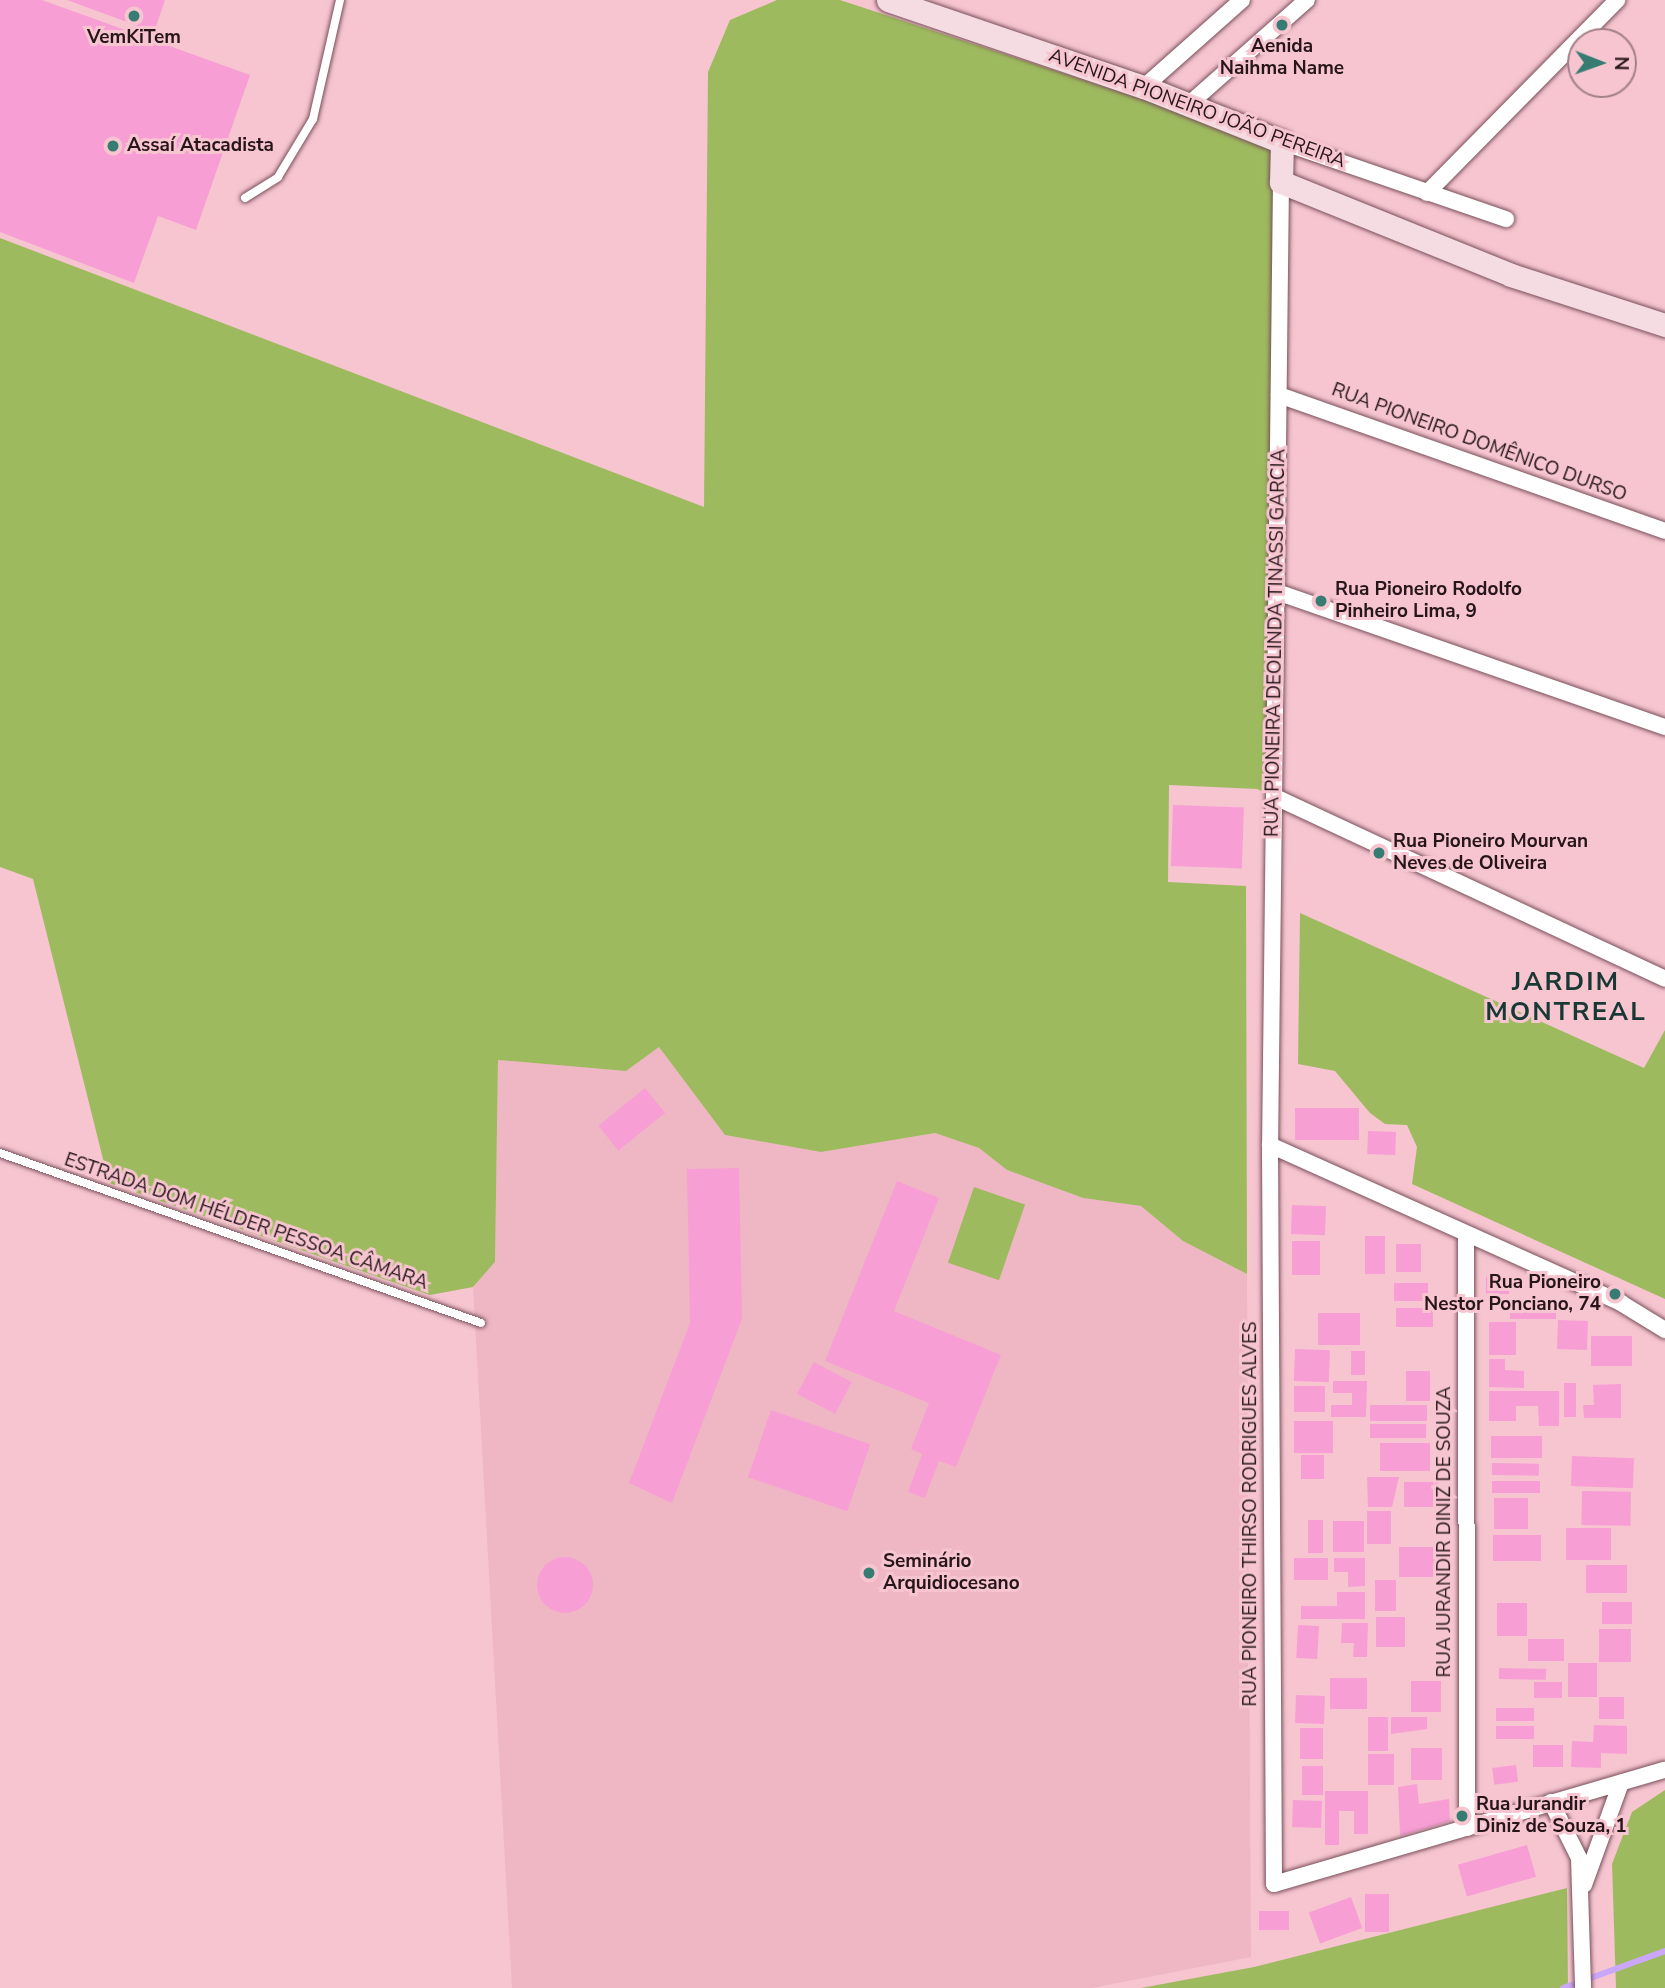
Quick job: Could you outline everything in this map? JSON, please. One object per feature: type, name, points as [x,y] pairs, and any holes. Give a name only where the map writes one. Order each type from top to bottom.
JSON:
[{"type":"street","points":[[1144,86],[1242,0]]},
{"type":"street","points":[[1186,106],[1307,0]]},
{"type":"street","points":[[1427,193],[1617,0]]},
{"type":"street","name":"AVENIDA PIONEIRO JOÃO PEREIRA","points":[[905,2],[1144,86],[1186,106],[1282,142],[1506,219]]},
{"type":"street","name":"RUA PIONEIRA DEOLINDA TINASSI GARCIA","points":[[1270,1144],[1282,142]]},
{"type":"street","name":"AVENIDA PIONEIRO JOÃO PEREIRA","points":[[1281,182],[1511,275],[1665,325]]},
{"type":"street","name":"RUA PIONEIRO DOMÊNICO DURSO","points":[[1279,395],[1665,531]]},
{"type":"street","points":[[1277,592],[1665,727]]},
{"type":"street","points":[[1275,797],[1665,979]]},
{"type":"street","points":[[1270,1144],[1465,1235],[1621,1303],[1665,1330]]},
{"type":"street","name":"RUA PIONEIRO THIRSO RODRIGUES ALVES","points":[[1270,1144],[1273,1884],[1467,1828]]},
{"type":"street","name":"RUA JURANDIR DINIZ DE SOUZA","points":[[1465,1235],[1467,1828]]},
{"type":"street","points":[[1467,1828],[1665,1770]]},
{"type":"street","points":[[1582,1891],[1621,1783]]},
{"type":"street","points":[[1551,1802],[1572,1833],[1582,1891],[1583,1988]]},
{"type":"lane","points":[[245,198],[278,177],[313,120],[340,0]]},
{"type":"lane","name":"ESTRADA DOM HÉLDER PESSOA CÂMARA","points":[[0,1153],[481,1323]]},
{"type":"shaded area","name":"Seminário Arquidiocesano","points":[[659,1047],[725,1135],[821,1152],[935,1133],[979,1148],[1007,1170],[1083,1198],[1141,1206],[1183,1241],[1247,1274],[1251,1957],[1092,1988],[512,1988],[473,1287],[495,1262],[498,1060],[625,1071]]},
{"type":"green space","points":[[777,0],[840,0],[1284,146],[1275,797],[1257,789],[1169,785],[1168,882],[1246,886],[1247,1274],[1183,1241],[1141,1206],[1083,1198],[1007,1170],[979,1148],[935,1133],[821,1152],[725,1135],[659,1047],[626,1071],[498,1060],[495,1262],[473,1287],[430,1295],[109,1183],[33,879],[0,867],[0,238],[704,507],[708,72],[730,20]]},
{"type":"green space","points":[[1300,913],[1644,1068],[1665,1030],[1665,1299],[1412,1184],[1417,1147],[1407,1125],[1385,1124],[1370,1113],[1335,1071],[1298,1064]]},
{"type":"green space","points":[[974,1187],[1025,1205],[999,1280],[948,1263]]},
{"type":"green space","points":[[1665,1790],[1665,1988],[1616,1988],[1612,1864],[1632,1812]]},
{"type":"green space","points":[[1567,1888],[1568,1988],[1141,1988],[1254,1967]]},
{"type":"building","name":"Assaí Atacadista","points":[[0,0],[42,0],[250,75],[196,230],[158,216],[134,283],[0,232]]},
{"type":"building","name":"VemKiTem","points":[[67,0],[165,0],[154,32]]},
{"type":"building","points":[[1173,805],[1244,807],[1242,868],[1171,866]]},
{"type":"building","points":[[645,1088],[665,1113],[619,1151],[598,1126]]},
{"type":"building","points":[[1295,1108],[1359,1108],[1359,1140],[1295,1140]]},
{"type":"building","points":[[1368,1131],[1396,1132],[1395,1155],[1367,1154]]},
{"type":"building","points":[[739,1168],[742,1319],[672,1503],[629,1483],[690,1323],[687,1169]]},
{"type":"building","points":[[897,1181],[939,1198],[894,1311],[1001,1355],[956,1467],[939,1461],[925,1498],[908,1492],[922,1454],[911,1449],[929,1403],[825,1361]]},
{"type":"building","points":[[1292,1205],[1326,1206],[1325,1235],[1291,1234]]},
{"type":"building","points":[[1365,1236],[1385,1236],[1385,1274],[1365,1274]]},
{"type":"building","points":[[1292,1241],[1320,1241],[1320,1275],[1292,1275]]},
{"type":"building","points":[[1396,1244],[1421,1244],[1421,1272],[1396,1272]]},
{"type":"building","points":[[1486,1277],[1509,1277],[1509,1294],[1486,1294]]},
{"type":"building","points":[[1394,1283],[1428,1283],[1428,1301],[1394,1301]]},
{"type":"building","points":[[1510,1299],[1556,1299],[1556,1319],[1510,1319]]},
{"type":"building","points":[[1396,1308],[1433,1308],[1433,1327],[1396,1327]]},
{"type":"building","points":[[1318,1313],[1360,1313],[1360,1345],[1318,1345]]},
{"type":"building","points":[[1558,1320],[1588,1321],[1587,1350],[1557,1349]]},
{"type":"building","points":[[1489,1322],[1516,1322],[1516,1355],[1489,1355]]},
{"type":"building","points":[[1591,1336],[1632,1336],[1632,1366],[1591,1366]]},
{"type":"building","points":[[1295,1349],[1330,1350],[1329,1382],[1294,1381]]},
{"type":"building","points":[[1351,1351],[1365,1351],[1365,1375],[1351,1375]]},
{"type":"building","points":[[1489,1359],[1505,1359],[1505,1370],[1524,1371],[1524,1388],[1489,1387]]},
{"type":"building","points":[[814,1362],[852,1382],[835,1414],[797,1394]]},
{"type":"building","points":[[1406,1371],[1430,1371],[1430,1401],[1406,1401]]},
{"type":"building","points":[[1333,1381],[1367,1381],[1366,1417],[1331,1417],[1331,1405],[1352,1405],[1352,1393],[1333,1393]]},
{"type":"building","points":[[1564,1383],[1576,1383],[1576,1417],[1564,1417]]},
{"type":"building","points":[[1621,1384],[1621,1418],[1584,1418],[1583,1405],[1594,1405],[1593,1385]]},
{"type":"building","points":[[1294,1386],[1325,1386],[1325,1412],[1294,1412]]},
{"type":"building","points":[[1489,1391],[1559,1391],[1559,1426],[1539,1426],[1538,1406],[1516,1406],[1516,1421],[1489,1421]]},
{"type":"building","points":[[1370,1405],[1427,1405],[1427,1421],[1370,1421]]},
{"type":"building","points":[[771,1410],[870,1444],[847,1511],[748,1477]]},
{"type":"building","points":[[1294,1421],[1333,1421],[1333,1453],[1294,1453]]},
{"type":"building","points":[[1370,1424],[1426,1424],[1426,1438],[1370,1438]]},
{"type":"building","points":[[1491,1436],[1542,1436],[1542,1458],[1491,1458]]},
{"type":"building","points":[[1380,1443],[1430,1443],[1430,1471],[1380,1471]]},
{"type":"building","points":[[1301,1455],[1324,1455],[1324,1479],[1301,1479]]},
{"type":"building","points":[[1572,1456],[1634,1458],[1633,1488],[1571,1486]]},
{"type":"building","points":[[1492,1463],[1539,1464],[1539,1476],[1492,1475]]},
{"type":"building","points":[[1367,1477],[1399,1477],[1392,1507],[1368,1507]]},
{"type":"building","points":[[1492,1481],[1540,1481],[1540,1493],[1492,1493]]},
{"type":"building","points":[[1404,1482],[1438,1482],[1438,1507],[1404,1507]]},
{"type":"building","points":[[1582,1491],[1631,1492],[1630,1526],[1581,1525]]},
{"type":"building","points":[[1494,1498],[1528,1498],[1528,1529],[1494,1529]]},
{"type":"building","points":[[1367,1511],[1391,1511],[1391,1544],[1367,1544]]},
{"type":"building","points":[[1308,1520],[1323,1520],[1323,1553],[1308,1553]]},
{"type":"building","points":[[1333,1521],[1364,1521],[1364,1552],[1333,1552]]},
{"type":"building","points":[[1566,1528],[1611,1528],[1611,1560],[1566,1560]]},
{"type":"building","points":[[1493,1535],[1541,1535],[1541,1561],[1493,1561]]},
{"type":"building","points":[[1399,1547],[1437,1547],[1437,1577],[1399,1577]]},
{"type":"building","points":[[559,1557],[571,1557],[585,1565],[593,1579],[591,1596],[585,1605],[571,1613],[559,1613],[542,1601],[537,1591],[537,1579],[549,1562]]},
{"type":"building","points":[[1294,1558],[1328,1558],[1328,1580],[1294,1580]]},
{"type":"building","points":[[1334,1558],[1365,1558],[1365,1586],[1348,1587],[1348,1572],[1334,1572]]},
{"type":"building","points":[[1586,1565],[1627,1565],[1627,1593],[1586,1593]]},
{"type":"building","points":[[1375,1580],[1396,1580],[1396,1611],[1375,1611]]},
{"type":"building","points":[[1337,1592],[1365,1592],[1365,1619],[1301,1619],[1301,1606],[1337,1606]]},
{"type":"building","points":[[1602,1602],[1632,1602],[1632,1624],[1602,1624]]},
{"type":"building","points":[[1497,1603],[1527,1603],[1527,1636],[1497,1636]]},
{"type":"building","points":[[1376,1617],[1405,1617],[1405,1647],[1376,1647]]},
{"type":"building","points":[[1342,1623],[1368,1623],[1367,1657],[1353,1657],[1354,1643],[1341,1643]]},
{"type":"building","points":[[1298,1625],[1319,1626],[1317,1659],[1296,1658]]},
{"type":"building","points":[[1599,1629],[1631,1629],[1631,1662],[1599,1662]]},
{"type":"building","points":[[1528,1639],[1564,1639],[1564,1661],[1528,1661]]},
{"type":"building","points":[[1568,1663],[1597,1663],[1597,1697],[1568,1697]]},
{"type":"building","points":[[1499,1668],[1546,1669],[1546,1680],[1499,1679]]},
{"type":"building","points":[[1330,1678],[1367,1678],[1367,1709],[1330,1709]]},
{"type":"building","points":[[1411,1681],[1441,1681],[1441,1712],[1411,1712]]},
{"type":"building","points":[[1534,1682],[1562,1682],[1562,1698],[1534,1698]]},
{"type":"building","points":[[1296,1695],[1325,1696],[1324,1724],[1295,1723]]},
{"type":"building","points":[[1599,1697],[1624,1697],[1624,1719],[1599,1719]]},
{"type":"building","points":[[1496,1708],[1534,1708],[1534,1721],[1496,1721]]},
{"type":"building","points":[[1368,1717],[1388,1717],[1388,1751],[1368,1751]]},
{"type":"building","points":[[1391,1717],[1427,1717],[1427,1729],[1391,1734]]},
{"type":"building","points":[[1594,1725],[1627,1726],[1627,1754],[1601,1753],[1601,1768],[1571,1767],[1572,1741],[1593,1742]]},
{"type":"building","points":[[1496,1726],[1534,1726],[1534,1739],[1496,1739]]},
{"type":"building","points":[[1300,1728],[1323,1728],[1323,1759],[1300,1759]]},
{"type":"building","points":[[1533,1745],[1563,1745],[1563,1767],[1533,1767]]},
{"type":"building","points":[[1411,1748],[1442,1748],[1442,1780],[1411,1780]]},
{"type":"building","points":[[1368,1754],[1394,1754],[1394,1785],[1368,1785]]},
{"type":"building","points":[[1516,1765],[1518,1782],[1494,1785],[1492,1768]]},
{"type":"building","points":[[1302,1766],[1323,1766],[1323,1795],[1302,1795]]},
{"type":"building","points":[[1417,1784],[1419,1804],[1449,1799],[1450,1821],[1400,1836],[1398,1787]]},
{"type":"building","points":[[1325,1791],[1368,1791],[1368,1834],[1354,1834],[1354,1811],[1339,1811],[1339,1845],[1325,1845]]},
{"type":"building","points":[[1293,1800],[1322,1801],[1321,1828],[1292,1827]]},
{"type":"building","points":[[1527,1845],[1536,1877],[1467,1897],[1458,1865]]},
{"type":"building","points":[[1365,1894],[1389,1894],[1389,1932],[1365,1932]]},
{"type":"building","points":[[1351,1897],[1362,1928],[1320,1943],[1309,1912]]},
{"type":"building","points":[[1259,1911],[1289,1911],[1289,1930],[1259,1930]]},
{"type":"waterway","points":[[1563,1988],[1665,1951]]},
{"type":"place","name":"VemKiTem","points":[[134,16]]},
{"type":"place","name":"Aenida Naihma Name","points":[[1282,25]]},
{"type":"place","name":"Assaí Atacadista","points":[[113,146]]},
{"type":"place","name":"Rua Pioneiro Rodolfo Pinheiro Lima, 9","points":[[1321,601]]},
{"type":"place","name":"Rua Pioneiro Mourvan Neves de Oliveira","points":[[1379,853]]},
{"type":"place","name":"Rua Pioneiro Nestor Ponciano, 74","points":[[1615,1294]]},
{"type":"place","name":"Seminário Arquidiocesano","points":[[869,1573]]},
{"type":"place","name":"Rua Jurandir Diniz de Souza, 1","points":[[1462,1816]]},
{"type":"district","name":"JARDIM MONTREAL","points":[[1566,997]]}]
